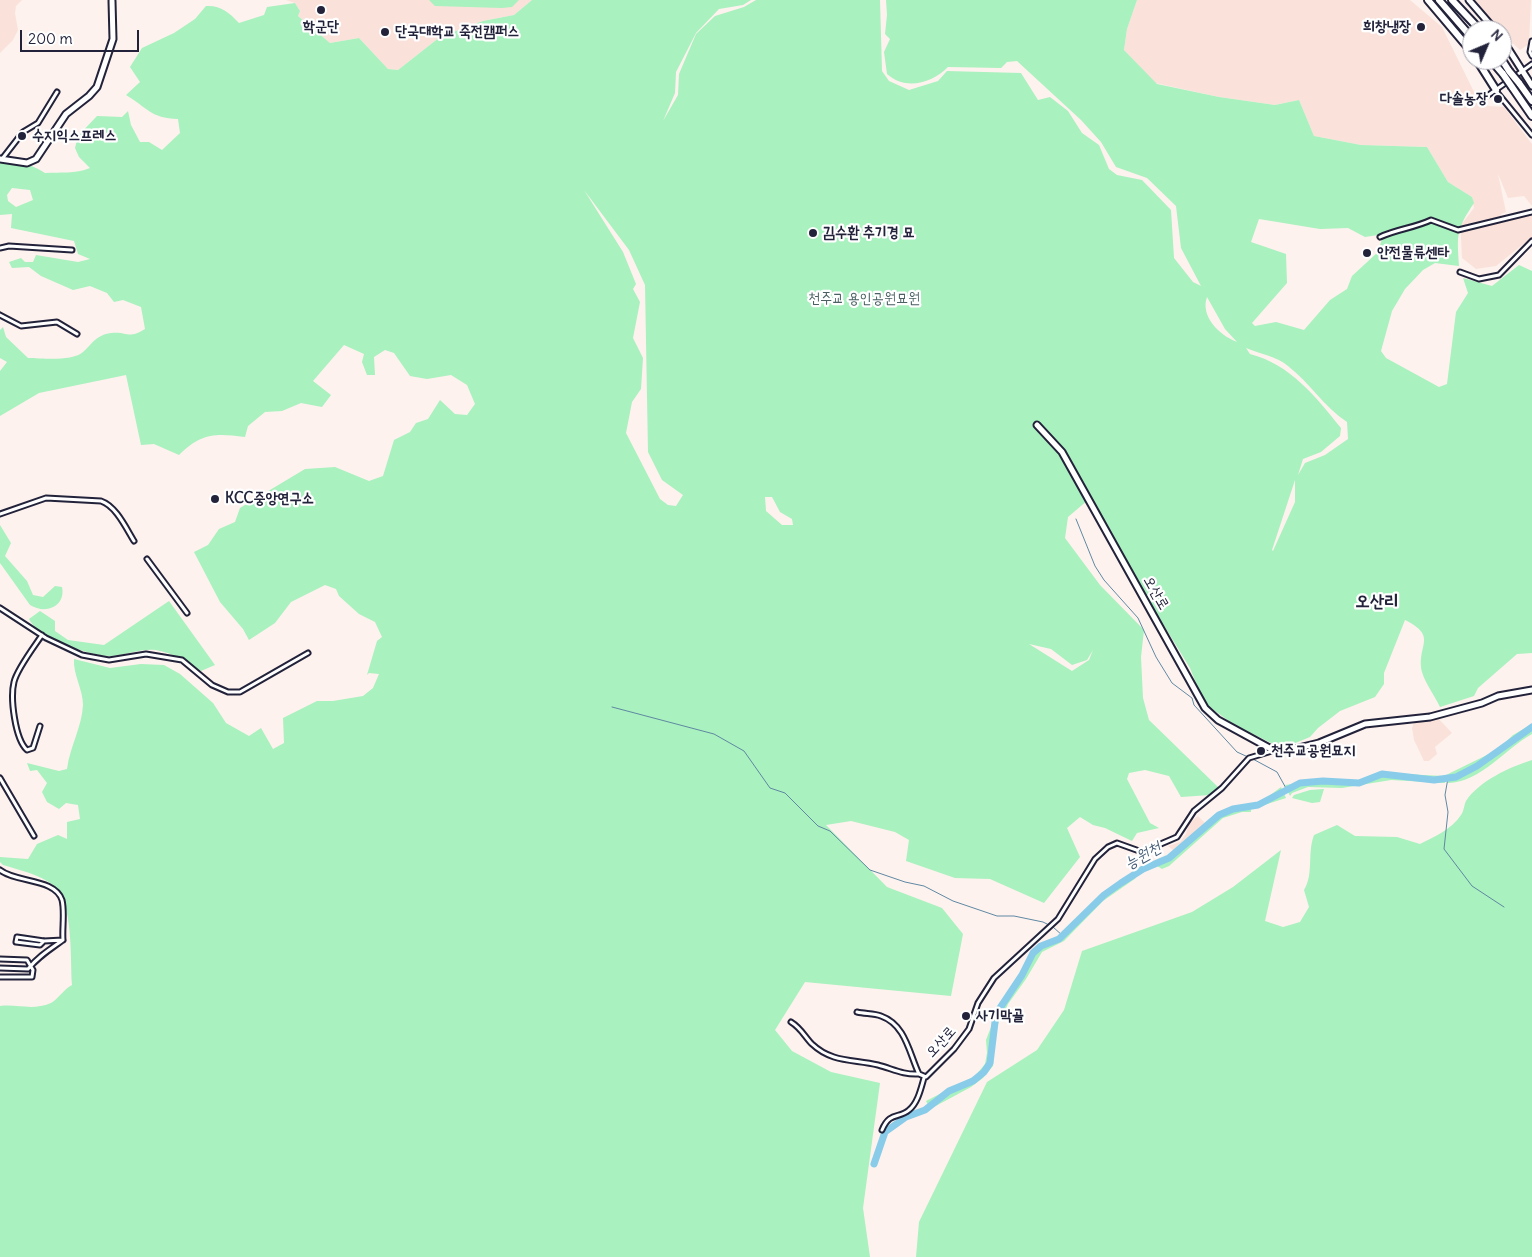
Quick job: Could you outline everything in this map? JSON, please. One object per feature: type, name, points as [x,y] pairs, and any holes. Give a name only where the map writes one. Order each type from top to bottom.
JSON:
[{"type":"highway","points":[[1428,0],[1462,40]]},
{"type":"highway","points":[[1439,0],[1462,26]]},
{"type":"highway","points":[[1452,0],[1471,20]]},
{"type":"highway","points":[[1483,70],[1496,90]]},
{"type":"highway","points":[[1504,70],[1519,83],[1532,101]]},
{"type":"highway","points":[[1506,72],[1512,87],[1532,116]]},
{"type":"street","points":[[1,159],[27,163],[36,159],[66,114],[89,96],[97,87],[113,39],[112,0]]},
{"type":"street","points":[[1469,0],[1486,20]]},
{"type":"street","points":[[1532,41],[1530,52],[1532,56]]},
{"type":"street","points":[[1512,55],[1532,86]]},
{"type":"street","points":[[1486,96],[1532,64]]},
{"type":"street","points":[[1496,90],[1532,135]]},
{"type":"street","points":[[1,159],[23,132],[38,123],[57,92]]},
{"type":"street","points":[[1380,237],[1395,230],[1416,227],[1431,220],[1458,230],[1532,212]]},
{"type":"street","points":[[1460,272],[1479,280],[1499,275],[1532,241]]},
{"type":"street","points":[[0,248],[9,246],[72,250]]},
{"type":"street","points":[[0,314],[21,326],[57,322],[77,334]]},
{"type":"street","name":"오산로","points":[[1037,425],[1062,452],[1205,708],[1218,720],[1273,750]]},
{"type":"street","points":[[0,514],[46,498],[101,501],[112,509],[134,541]]},
{"type":"street","points":[[147,559],[187,613]]},
{"type":"street","points":[[0,608],[42,635],[82,655],[109,660],[146,654],[182,660],[212,685],[228,692],[240,692],[308,653]]},
{"type":"street","points":[[40,726],[33,748],[27,750],[21,741],[16,725],[14,682],[42,635]]},
{"type":"street","points":[[1273,750],[1293,749],[1319,743],[1365,724],[1430,717],[1482,703],[1498,696],[1532,690]]},
{"type":"street","name":"오산로","points":[[882,1130],[885,1122],[895,1114],[908,1112],[913,1107],[924,1078],[954,1049],[969,1029],[978,1003],[994,978],[1058,919],[1102,852],[1117,843],[1142,852],[1177,837],[1194,811],[1222,788],[1252,757],[1273,750]]},
{"type":"street","points":[[0,778],[34,836]]},
{"type":"street","points":[[0,870],[8,876],[36,882],[56,890],[62,900],[63,940]]},
{"type":"street","points":[[44,941],[40,945],[16,942],[17,937],[44,941],[63,940]]},
{"type":"street","points":[[0,968],[28,969],[36,956],[63,940]]},
{"type":"street","points":[[0,959],[27,960],[32,964]]},
{"type":"street","points":[[0,977],[32,977],[32,964]]},
{"type":"street","name":"오산로","points":[[857,1012],[879,1015],[891,1022],[904,1036],[919,1074],[924,1078]]},
{"type":"street","points":[[791,1022],[803,1032],[813,1045],[836,1059],[877,1065],[905,1075],[919,1074]]},
{"type":"shaded area","points":[[0,0],[22,0],[16,6],[15,13],[18,30],[13,40],[0,53]]},
{"type":"shaded area","name":"단국대학교 죽전캠퍼스","points":[[286,0],[532,0],[514,15],[483,21],[440,37],[398,70],[388,69],[359,38],[330,43],[298,16],[300,11],[295,3]]},
{"type":"shaded area","points":[[1137,0],[1410,0],[1442,27],[1478,100],[1489,106],[1504,107],[1532,144],[1532,206],[1524,196],[1508,198],[1498,174],[1506,212],[1501,214],[1502,222],[1532,214],[1532,237],[1496,266],[1476,269],[1462,258],[1461,225],[1474,208],[1472,197],[1448,182],[1427,147],[1361,145],[1314,136],[1299,100],[1275,105],[1219,97],[1155,83],[1124,50],[1127,29]]},
{"type":"shaded area","points":[[1475,0],[1531,0],[1529,44],[1520,50],[1512,42],[1512,20],[1490,20]]},
{"type":"shaded area","points":[[1437,717],[1452,733],[1435,747],[1437,754],[1429,761],[1424,761],[1414,740],[1412,728],[1415,720]]},
{"type":"shaded area","points":[[1198,816],[1205,823],[1174,851],[1168,846],[1180,842],[1186,834],[1189,823]]},
{"type":"green space","points":[[429,0],[519,0],[512,7],[502,8],[435,6]]},
{"type":"green space","name":"천주교 용인공원묘원","points":[[532,0],[751,0],[743,5],[719,9],[696,33],[676,72],[675,93],[663,121],[678,95],[679,74],[696,34],[715,16],[744,7],[756,0],[880,0],[882,71],[889,81],[909,90],[938,81],[947,71],[1021,73],[1038,100],[1050,97],[1068,111],[1082,133],[1099,145],[1109,169],[1117,175],[1142,180],[1171,210],[1174,258],[1193,282],[1201,286],[1181,248],[1176,206],[1147,178],[1116,167],[1101,142],[1081,120],[1017,61],[1007,62],[1001,68],[948,67],[942,73],[919,83],[902,82],[887,74],[884,52],[890,39],[885,34],[886,0],[1137,0],[1127,29],[1124,50],[1157,84],[1219,97],[1275,105],[1299,100],[1314,136],[1361,145],[1427,147],[1448,182],[1472,197],[1474,203],[1459,233],[1459,266],[1435,263],[1423,270],[1405,289],[1392,311],[1381,351],[1386,358],[1439,387],[1447,384],[1456,312],[1468,293],[1463,278],[1492,286],[1519,265],[1532,271],[1532,653],[1517,654],[1478,688],[1474,696],[1440,707],[1422,672],[1421,663],[1424,637],[1415,626],[1405,620],[1384,673],[1384,684],[1375,697],[1340,711],[1318,728],[1310,737],[1293,744],[1277,746],[1233,724],[1204,703],[1190,668],[1163,624],[1159,624],[1088,500],[1068,517],[1065,538],[1100,585],[1144,630],[1141,657],[1143,698],[1149,720],[1219,788],[1210,795],[1181,797],[1169,776],[1145,770],[1129,773],[1127,779],[1150,823],[1159,828],[1137,833],[1132,841],[1105,828],[1093,825],[1080,817],[1067,828],[1080,857],[1044,903],[990,879],[955,878],[906,861],[909,840],[895,832],[851,821],[826,825],[887,887],[942,908],[963,934],[951,996],[805,982],[775,1030],[792,1051],[831,1072],[880,1083],[863,1208],[870,1257],[0,1257],[0,1006],[38,1007],[53,1002],[72,985],[70,931],[65,904],[60,893],[53,885],[42,878],[3,865],[0,862],[0,857],[28,859],[37,844],[58,835],[67,839],[67,822],[80,819],[78,805],[66,803],[59,809],[47,802],[42,792],[47,783],[37,770],[30,771],[27,763],[59,771],[67,769],[83,705],[74,659],[110,668],[141,664],[164,665],[180,674],[213,703],[226,723],[249,736],[261,728],[273,749],[284,743],[283,718],[317,701],[333,701],[363,696],[373,688],[379,674],[369,673],[367,675],[377,641],[382,637],[375,622],[359,614],[339,596],[336,589],[325,585],[291,602],[275,623],[249,640],[243,629],[220,602],[194,552],[208,545],[219,529],[235,522],[240,508],[305,469],[335,467],[369,481],[383,476],[394,440],[410,432],[416,423],[428,419],[440,400],[455,414],[467,415],[475,404],[467,385],[451,375],[427,379],[410,376],[394,353],[385,350],[374,357],[375,375],[367,375],[362,362],[364,354],[344,345],[313,381],[331,395],[322,407],[301,403],[282,411],[265,412],[248,426],[245,437],[209,436],[194,442],[179,455],[154,444],[141,445],[126,375],[39,393],[0,416],[0,371],[7,362],[0,358],[0,330],[3,327],[6,337],[28,358],[48,359],[78,355],[98,338],[106,334],[131,335],[145,329],[141,307],[123,300],[114,302],[107,293],[90,286],[73,290],[41,276],[29,267],[12,268],[9,262],[21,258],[25,262],[33,262],[36,255],[78,262],[90,259],[78,254],[74,241],[11,228],[12,214],[0,215],[0,162],[23,163],[45,173],[73,172],[90,168],[79,157],[75,148],[78,136],[97,116],[122,117],[128,111],[131,125],[140,142],[149,142],[162,150],[180,133],[178,119],[161,117],[150,112],[126,95],[140,82],[130,67],[142,48],[174,33],[195,19],[206,6],[224,10],[239,23],[264,15],[267,7],[295,3],[300,11],[298,16],[330,43],[359,38],[388,69],[398,70],[440,37],[483,21],[514,15]],"holes":[[[12,188],[30,190],[33,200],[16,207],[8,201],[7,195]],[[584,190],[629,250],[645,285],[648,452],[662,480],[683,495],[676,506],[668,505],[660,499],[626,433],[632,402],[641,389],[643,358],[633,338],[640,302],[633,289],[636,284],[623,252]],[[1259,219],[1320,229],[1348,228],[1365,237],[1391,233],[1382,239],[1378,252],[1352,276],[1347,289],[1330,300],[1304,330],[1276,322],[1255,326],[1252,323],[1287,283],[1286,254],[1251,242]],[[1207,297],[1225,329],[1237,342],[1218,330],[1206,311]],[[1246,348],[1273,357],[1288,366],[1331,409],[1347,422],[1348,439],[1325,455],[1305,463],[1298,475],[1303,459],[1321,452],[1340,436],[1341,428],[1301,383],[1278,365],[1250,354]],[[1295,480],[1295,502],[1272,550]],[[765,497],[772,497],[780,512],[792,519],[793,525],[782,525],[766,511]],[[1029,644],[1051,649],[1072,665],[1087,660],[1093,650],[1089,660],[1072,671]]]},
{"type":"green space","points":[[0,525],[11,543],[5,556],[27,581],[33,595],[43,597],[55,586],[62,587],[61,599],[54,607],[42,609],[30,605],[0,563]]},
{"type":"green space","points":[[169,601],[215,665],[201,671],[180,658],[156,650],[111,656],[91,653],[53,639],[34,626],[29,619],[40,611],[55,621],[55,631],[68,640],[104,645]]},
{"type":"green space","points":[[1532,724],[1532,726],[1477,765],[1455,775],[1434,779],[1382,774],[1359,783],[1323,780],[1358,782],[1382,773],[1444,776],[1497,750],[1513,735]]},
{"type":"green space","points":[[1532,727],[1532,734],[1482,771],[1460,781],[1448,783],[1448,779],[1482,764]]},
{"type":"green space","points":[[1532,760],[1532,1257],[916,1257],[919,1222],[987,1082],[1037,1050],[1064,1010],[1082,951],[1192,912],[1233,887],[1281,850],[1265,921],[1283,927],[1300,922],[1309,907],[1304,890],[1309,877],[1314,835],[1337,825],[1355,836],[1397,837],[1420,844],[1453,824],[1462,813],[1466,801],[1487,781]]},
{"type":"green space","points":[[1382,775],[1435,781],[1446,779],[1445,783],[1391,780],[1342,788],[1308,787],[1292,793],[1290,796],[1287,790],[1296,786],[1313,783],[1356,784]]},
{"type":"green space","points":[[1297,783],[1287,789],[1285,785]]},
{"type":"green space","points":[[1281,787],[1286,798],[1255,808],[1257,806],[1255,803],[1265,799]]},
{"type":"green space","points":[[1324,789],[1320,802],[1312,803],[1292,798],[1294,795],[1310,790]]},
{"type":"green space","points":[[1251,807],[1251,812],[1242,812],[1223,818],[1169,866],[1162,869],[1157,866],[1175,855],[1213,820],[1228,812]]},
{"type":"green space","points":[[1135,874],[1104,895],[1064,934],[1061,933],[1102,894]]},
{"type":"green space","points":[[1133,877],[1136,878],[1103,901],[1064,941],[1042,952],[1005,1011],[1001,1008],[1030,954],[1041,944],[1060,935],[1062,936],[1042,945],[1032,953],[1015,986],[1033,954],[1042,947],[1060,940],[1105,896]]},
{"type":"green space","points":[[999,1011],[1001,1013],[995,1036],[993,1066],[983,1078],[971,1087],[932,1108],[930,1107],[945,1096],[970,1084],[984,1073],[993,1052],[996,1017]]},
{"type":"green space","points":[[996,1014],[991,1053],[983,1070],[976,1077],[947,1092],[928,1105],[926,1101],[975,1076],[985,1064],[987,1053],[986,1040]]},
{"type":"waterway","points":[[1076,519],[1095,566],[1104,580],[1138,618],[1156,657],[1172,683],[1192,698],[1194,705],[1237,752],[1248,757]]},
{"type":"waterway","points":[[612,707],[714,734],[744,751],[770,788],[785,793],[818,826],[830,831],[870,870],[905,882],[924,886],[953,901],[997,916],[1014,916],[1043,922],[1053,927],[1063,936]]},
{"type":"waterway","name":"능원천","points":[[874,1164],[885,1132],[906,1117],[925,1110],[949,1091],[973,1081],[984,1072],[990,1063],[996,1014],[1022,975],[1033,953],[1041,946],[1059,939],[1104,895],[1121,883],[1143,869],[1169,858],[1219,815],[1233,809],[1258,805],[1300,783],[1323,781],[1359,783],[1382,774],[1434,780],[1456,777],[1477,766],[1532,727]]},
{"type":"waterway","points":[[1251,758],[1277,772],[1287,790]]},
{"type":"waterway","points":[[1448,778],[1445,795],[1448,812],[1444,849],[1472,886],[1504,907]]},
{"type":"place","name":"학군단","points":[[321,10]]},
{"type":"place","name":"희창냉장","points":[[1421,27]]},
{"type":"place","name":"단국대학교 죽전캠퍼스","points":[[385,32]]},
{"type":"place","name":"다솔농장","points":[[1498,99]]},
{"type":"place","name":"수지익스프레스","points":[[22,136]]},
{"type":"place","name":"김수환 추기경 묘","points":[[813,233]]},
{"type":"place","name":"안전물류센타","points":[[1367,253]]},
{"type":"place","name":"KCC중앙연구소","points":[[215,499]]},
{"type":"place","name":"천주교공원묘지","points":[[1261,751]]},
{"type":"place","name":"사기막골","points":[[966,1016]]},
{"type":"district","name":"오산리","points":[[1377,602]]}]
